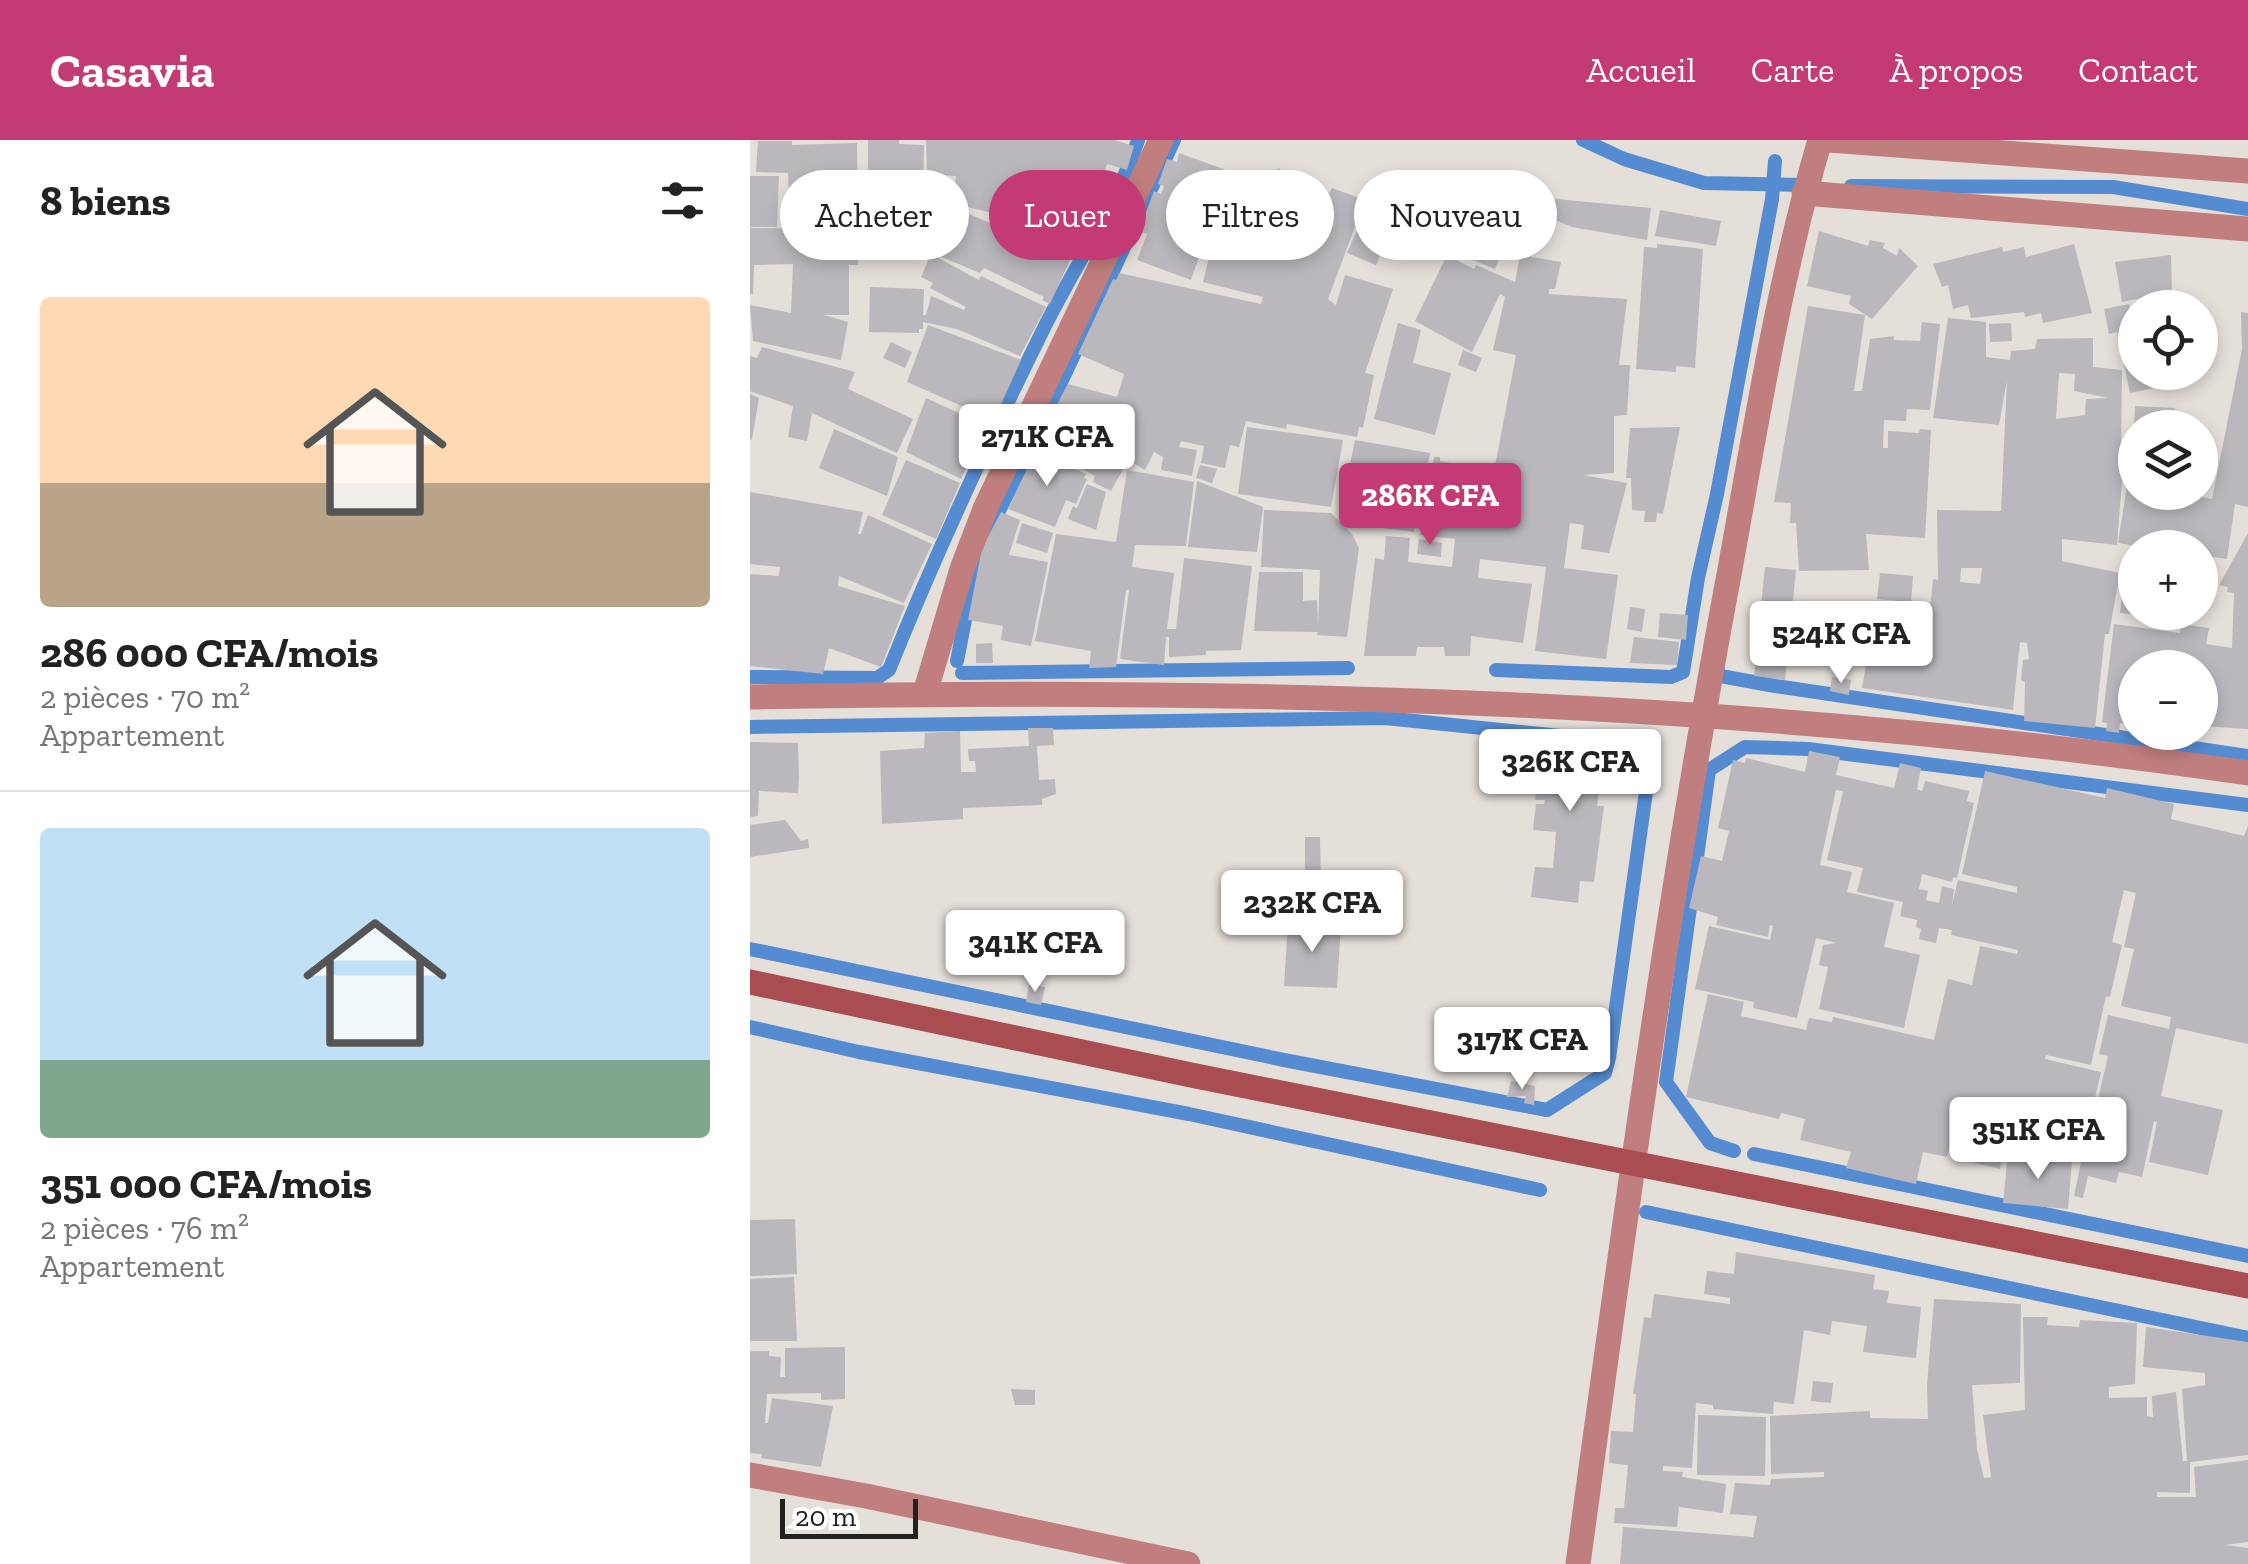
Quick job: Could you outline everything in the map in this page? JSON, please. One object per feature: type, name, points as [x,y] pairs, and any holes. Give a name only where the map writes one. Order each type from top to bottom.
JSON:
[{"type":"street","points":[[925,693],[962,569],[986,510],[1161,140]]},
{"type":"street","points":[[1578,1564],[1632,1163],[1703,714],[1784,278],[1820,140]]},
{"type":"street","points":[[1829,140],[2248,171]]},
{"type":"street","points":[[1804,193],[2248,229]]},
{"type":"street","points":[[750,697],[925,693],[1364,699],[1703,714],[2072,748],[2248,774]]},
{"type":"street","points":[[750,982],[2248,1286]]},
{"type":"street","points":[[750,1475],[1188,1564]]},
{"type":"building","points":[[868,140],[924,145],[924,170],[868,170]]},
{"type":"building","points":[[926,140],[1114,140],[1134,146],[1127,170],[1107,164],[1105,170],[989,170],[989,212],[969,208],[969,170],[927,170]]},
{"type":"building","points":[[758,141],[792,141],[792,145],[857,143],[857,170],[756,172]]},
{"type":"building","points":[[1179,153],[1226,170],[1166,170],[1166,260],[1198,260],[1191,280],[1137,260],[1146,260],[1146,212],[1154,191],[1161,194],[1164,186],[1158,184],[1167,159],[1177,162]]},
{"type":"building","points":[[750,176],[779,176],[777,227],[750,227]]},
{"type":"building","points":[[1334,189],[1354,196],[1354,229],[1328,299],[1336,305],[1345,275],[1393,289],[1365,373],[1374,375],[1363,428],[1359,427],[1357,437],[1246,421],[1239,447],[1230,445],[1225,468],[1201,463],[1204,446],[1181,441],[1179,447],[1197,450],[1192,476],[1161,470],[1163,457],[1154,452],[1145,470],[1128,460],[1111,491],[1093,482],[1095,476],[1036,443],[1068,384],[1117,397],[1124,374],[1078,354],[1119,273],[1261,304],[1263,297],[1203,282],[1208,260],[1334,260]]},
{"type":"building","points":[[1557,199],[1651,208],[1647,240],[1557,221]]},
{"type":"building","points":[[1660,210],[1721,221],[1716,246],[1655,236]]},
{"type":"building","points":[[969,214],[989,223],[989,260],[1070,260],[1050,304],[1042,300],[1044,297],[984,268],[980,273],[949,260],[969,260]]},
{"type":"building","points":[[750,228],[780,228],[780,260],[858,260],[858,265],[849,265],[849,315],[824,315],[848,322],[841,360],[753,341],[750,305],[791,313],[793,264],[754,265],[750,294]]},
{"type":"building","points":[[1819,231],[1868,246],[1870,240],[1885,243],[1883,248],[1897,256],[1899,248],[1918,266],[1872,319],[1849,304],[1851,296],[1807,286]]},
{"type":"building","points":[[1354,237],[1354,256],[1347,253]]},
{"type":"building","points":[[1657,244],[1703,249],[1695,368],[1676,366],[1676,372],[1636,369],[1644,247],[1657,248]]},
{"type":"building","points":[[2074,244],[2092,313],[2043,323],[2041,313],[1971,318],[1968,305],[1953,309],[1948,285],[1942,287],[1933,264],[2002,247],[2003,252],[2024,247],[2026,257]]},
{"type":"building","points":[[2171,255],[2172,290],[2120,290],[2115,262]]},
{"type":"building","points":[[928,260],[942,260],[979,280],[981,276],[1046,307],[1020,356],[957,329],[923,322],[919,333],[869,332],[870,287],[924,289],[923,315],[931,296],[964,310],[966,307],[930,288],[933,283],[921,277]]},
{"type":"building","points":[[1445,260],[1457,260],[1474,269],[1476,265],[1515,282],[1519,260],[1561,262],[1555,289],[1549,289],[1549,294],[1627,299],[1619,365],[1630,365],[1627,415],[1614,416],[1614,473],[1583,475],[1627,483],[1609,553],[1581,549],[1584,525],[1570,523],[1564,568],[1618,575],[1606,659],[1535,651],[1546,567],[1480,559],[1478,578],[1532,584],[1523,643],[1471,636],[1470,656],[1445,656],[1444,647],[1417,647],[1416,656],[1364,656],[1375,558],[1384,560],[1386,536],[1410,538],[1408,562],[1452,567],[1455,539],[1420,535],[1434,457],[1468,466],[1464,482],[1490,486],[1516,355],[1493,350],[1505,297],[1500,294],[1472,352],[1415,321]]},
{"type":"building","points":[[1472,260],[1499,260],[1495,269]]},
{"type":"building","points":[[1808,306],[1865,315],[1854,391],[1862,391],[1870,339],[1894,336],[1894,340],[1920,341],[1922,322],[1940,324],[1930,410],[1907,409],[1906,421],[1884,420],[1883,448],[1888,448],[1888,431],[1931,430],[1925,538],[1866,534],[1869,570],[1799,571],[1796,523],[1790,523],[1791,503],[1774,502]]},
{"type":"building","points":[[2118,306],[2118,337],[2117,332],[2109,334],[2104,309]]},
{"type":"building","points":[[2241,312],[2248,313],[2248,507],[2235,504],[2227,559],[2218,558],[2218,530],[2120,530],[2123,510],[2218,510],[2218,469],[2242,349]]},
{"type":"building","points":[[1948,318],[1986,322],[1986,357],[2010,360],[2011,351],[2035,349],[2037,339],[2093,338],[2093,367],[2118,370],[2118,390],[2122,390],[2122,410],[2118,410],[2117,545],[2062,539],[2062,561],[2118,573],[2109,634],[2105,634],[2095,728],[2024,721],[2025,682],[2021,680],[2023,660],[2029,659],[2027,643],[2020,642],[2013,710],[1862,688],[1875,614],[1929,620],[1933,579],[1938,580],[1937,510],[2001,511],[2007,380],[1999,425],[1933,418]],"holes":[[[2059,373],[2075,374],[2074,391],[2109,398],[2086,399],[2085,415],[2056,419]],[[1961,568],[1982,568],[1980,584],[1960,582]]]},
{"type":"building","points":[[1398,323],[1421,330],[1413,363],[1451,373],[1435,435],[1374,419]]},
{"type":"building","points":[[2011,323],[2012,341],[1990,342],[1989,324]]},
{"type":"building","points":[[928,325],[1021,360],[994,420],[907,382]]},
{"type":"building","points":[[891,342],[912,352],[905,368],[883,358]]},
{"type":"building","points":[[762,347],[855,372],[848,389],[913,419],[897,453],[812,413],[807,441],[788,437],[793,406],[750,391],[750,356],[757,358]]},
{"type":"building","points":[[1463,350],[1482,358],[1476,372],[1458,365]]},
{"type":"building","points":[[750,394],[759,398],[752,439],[750,439]]},
{"type":"building","points":[[926,398],[985,425],[961,479],[906,452]]},
{"type":"building","points":[[2135,406],[2175,408],[2174,410],[2135,410]]},
{"type":"building","points":[[1247,427],[1343,440],[1331,507],[1238,494]]},
{"type":"building","points":[[1680,427],[1663,514],[1657,513],[1656,522],[1644,522],[1645,511],[1632,510],[1631,478],[1626,478],[1630,428]]},
{"type":"building","points":[[834,429],[898,457],[887,496],[819,468]]},
{"type":"building","points":[[1355,440],[1430,453],[1414,532],[1366,526],[1368,513],[1341,508]]},
{"type":"building","points":[[1036,450],[1086,474],[1076,504],[1066,500],[1055,527],[1008,509]]},
{"type":"building","points":[[906,460],[960,483],[936,539],[882,515]]},
{"type":"building","points":[[1200,465],[1217,469],[1212,483],[1196,478]]},
{"type":"building","points":[[1127,470],[1194,482],[1186,546],[1135,545],[1132,567],[1174,573],[1167,629],[1176,629],[1184,558],[1252,566],[1241,650],[1169,657],[1166,637],[1164,665],[1120,659],[1129,590],[1116,667],[1089,668],[1091,651],[1035,641],[1056,534],[1116,542]]},
{"type":"building","points":[[1197,481],[1263,507],[1257,552],[1188,547]]},
{"type":"building","points":[[1087,484],[1106,492],[1096,530],[1068,519]]},
{"type":"building","points":[[750,492],[863,512],[858,534],[868,515],[932,544],[904,603],[839,576],[838,586],[905,606],[881,667],[829,648],[823,674],[750,666],[750,574],[779,576],[780,567],[750,564]]},
{"type":"building","points":[[1264,510],[1331,513],[1352,534],[1359,548],[1347,637],[1317,635],[1318,632],[1254,631],[1259,572],[1303,572],[1303,601],[1317,600],[1318,626],[1320,570],[1261,567]]},
{"type":"building","points":[[1001,512],[1020,520],[1009,555],[1048,562],[1031,646],[1001,640],[1003,626],[968,620],[982,548]]},
{"type":"building","points":[[1022,523],[1053,533],[1047,553],[1016,543]]},
{"type":"building","points":[[2248,533],[2248,729],[2218,727],[2218,650],[2118,650],[2118,733],[2106,731],[2107,723],[2102,722],[2114,624],[2118,625],[2118,630],[2209,630],[2206,644],[2232,648],[2234,593],[2219,585]]},
{"type":"building","points":[[1419,539],[1442,543],[1441,557],[1417,554]]},
{"type":"building","points":[[1765,567],[1796,570],[1785,680],[1754,676]]},
{"type":"building","points":[[1880,573],[1913,576],[1911,602],[1877,599]]},
{"type":"building","points":[[1630,607],[1645,609],[1642,632],[1627,629]]},
{"type":"building","points":[[1660,613],[1688,615],[1686,640],[1658,637]]},
{"type":"building","points":[[1634,637],[1679,642],[1677,665],[1630,663]]},
{"type":"building","points":[[992,643],[993,663],[976,663],[976,644]]},
{"type":"building","points":[[1832,677],[1851,680],[1849,695],[1830,691]]},
{"type":"building","points":[[1028,728],[1053,728],[1054,745],[1037,746],[1039,780],[1055,779],[1056,794],[1042,799],[1042,805],[963,808],[963,819],[882,824],[880,751],[924,748],[925,733],[960,731],[961,772],[976,772],[968,749],[1029,746]]},
{"type":"building","points":[[1541,738],[1603,745],[1602,751],[1616,753],[1613,776],[1601,775],[1597,806],[1604,806],[1594,882],[1580,881],[1578,903],[1531,897],[1535,867],[1553,868],[1556,832],[1533,830],[1536,804],[1544,804],[1545,800],[1535,800]]},
{"type":"building","points":[[750,742],[798,743],[799,777],[798,793],[759,791],[758,816],[750,817]]},
{"type":"building","points":[[1809,751],[1840,757],[1836,775],[1894,788],[1900,763],[1921,768],[1917,789],[1922,791],[1925,781],[1969,791],[1967,801],[1974,803],[1957,878],[1953,877],[1952,882],[1922,874],[1919,889],[1928,891],[1926,900],[1939,903],[1942,886],[1954,889],[1952,905],[1958,880],[2017,893],[2017,887],[1962,874],[1985,771],[2105,798],[2107,788],[2174,804],[2171,819],[2244,836],[2248,826],[2248,1044],[2176,1028],[2161,1096],[2223,1110],[2208,1175],[2149,1162],[2157,1122],[2154,1121],[2142,1177],[2119,1172],[2116,1183],[2088,1176],[2083,1198],[2074,1196],[2082,1157],[2006,1139],[2000,1169],[1950,1157],[1953,1144],[1947,1157],[1923,1152],[1916,1184],[1846,1168],[1851,1152],[1800,1140],[1805,1119],[1781,1113],[1779,1119],[1686,1097],[1708,994],[1744,1002],[1741,1016],[1806,1030],[1809,1018],[1832,1022],[1833,1017],[1934,1040],[1948,979],[1972,985],[1980,946],[2017,954],[2018,950],[1951,935],[1952,930],[1939,928],[1936,943],[1919,939],[1921,929],[1916,927],[1917,920],[1900,916],[1903,902],[1857,892],[1863,868],[1827,860],[1843,791],[1836,790],[1820,865],[1852,872],[1847,892],[1894,903],[1884,947],[1920,955],[1904,1028],[1819,1009],[1828,967],[1819,965],[1823,945],[1837,943],[1816,938],[1797,1018],[1753,1008],[1754,1002],[1695,989],[1709,926],[1770,940],[1773,926],[1770,925],[1768,937],[1716,925],[1718,917],[1689,908],[1701,856],[1722,861],[1729,831],[1718,828],[1733,760],[1745,763],[1746,758],[1805,772]],"holes":[[[2124,890],[2136,893],[2124,947],[2134,949],[2121,1006],[2171,1017],[2169,1029],[2108,1015],[2099,1054],[2108,1056],[2096,1108],[2123,1114],[2121,1126],[2090,1119],[2101,1072],[2045,1059],[2046,1055],[2091,1065],[2122,945],[2112,942]]]},
{"type":"building","points":[[785,820],[801,841],[808,839],[809,848],[750,857],[750,825]]},
{"type":"building","points":[[1305,837],[1320,837],[1321,879],[1305,879]]},
{"type":"building","points":[[1288,921],[1341,924],[1337,988],[1284,986]]},
{"type":"building","points":[[1029,985],[1045,987],[1041,1005],[1026,1002]]},
{"type":"building","points":[[1511,1081],[1535,1086],[1534,1105],[1524,1103],[1526,1096],[1507,1097]]},
{"type":"building","points":[[2008,1154],[2072,1160],[2068,1209],[2003,1203]]},
{"type":"building","points":[[795,1219],[797,1274],[750,1276],[750,1220]]},
{"type":"building","points":[[1736,1252],[1875,1275],[1873,1289],[1889,1291],[1887,1303],[1921,1307],[1916,1358],[1863,1352],[1867,1326],[1832,1321],[1830,1335],[1804,1330],[1794,1404],[1774,1402],[1773,1414],[1713,1409],[1713,1405],[1696,1403],[1692,1468],[1663,1466],[1663,1471],[1683,1472],[1682,1477],[1726,1484],[1723,1513],[1679,1507],[1677,1527],[1614,1523],[1615,1508],[1624,1508],[1628,1465],[1609,1463],[1611,1431],[1633,1432],[1633,1394],[1644,1317],[1651,1318],[1654,1294],[1730,1304],[1730,1298],[1704,1294],[1707,1271],[1734,1274]]},
{"type":"building","points":[[794,1277],[797,1341],[750,1341],[750,1279]]},
{"type":"building","points":[[1934,1299],[2021,1304],[2020,1383],[1972,1385],[1977,1449],[1984,1478],[1991,1477],[1983,1415],[2025,1410],[2023,1317],[2048,1317],[2047,1325],[2079,1327],[2080,1320],[2137,1323],[2135,1384],[2109,1387],[2109,1398],[2147,1397],[2147,1416],[2153,1417],[2152,1396],[2176,1392],[2183,1461],[2187,1461],[2182,1389],[2205,1385],[2205,1373],[2143,1367],[2146,1327],[2248,1342],[2248,1455],[2190,1462],[2190,1493],[2157,1492],[2157,1497],[2196,1497],[2194,1467],[2248,1460],[2248,1542],[2225,1545],[2248,1548],[2248,1564],[1620,1564],[1623,1527],[1753,1537],[1757,1516],[1730,1514],[1735,1483],[1770,1485],[1771,1479],[1824,1477],[1824,1472],[1771,1474],[1770,1416],[1870,1411],[1870,1418],[1928,1419]]},
{"type":"building","points":[[845,1347],[845,1399],[821,1400],[821,1393],[767,1394],[765,1423],[772,1398],[833,1406],[821,1467],[750,1453],[750,1351],[769,1351],[769,1356],[781,1357],[780,1377],[785,1377],[785,1348]]},
{"type":"building","points":[[1813,1381],[1833,1383],[1831,1403],[1811,1401]]},
{"type":"building","points":[[1011,1389],[1035,1390],[1035,1405],[1015,1405]]},
{"type":"building","points":[[1698,1415],[1766,1417],[1765,1476],[1697,1475]]},
{"type":"waterway","points":[[750,677],[877,678],[889,670],[982,456],[1118,189],[1138,140]]},
{"type":"waterway","points":[[985,539],[1174,140]]},
{"type":"waterway","points":[[1583,140],[1624,159],[1704,183],[1809,185]]},
{"type":"waterway","points":[[1496,670],[1671,677],[1683,672],[1772,199],[1775,161]]},
{"type":"waterway","points":[[1851,186],[2113,187],[2248,209]]},
{"type":"waterway","points":[[957,661],[977,558]]},
{"type":"waterway","points":[[1718,667],[1715,675],[1775,686],[2248,756]]},
{"type":"waterway","points":[[962,673],[1348,668]]},
{"type":"waterway","points":[[750,727],[1385,718],[1649,745],[1649,770],[1605,1073],[1547,1110],[1289,1061],[750,949]]},
{"type":"waterway","points":[[1734,1151],[1710,1143],[1666,1082],[1709,770],[1745,747],[1808,749],[2248,805]]},
{"type":"waterway","points":[[750,1027],[859,1052],[1189,1114],[1540,1190]]},
{"type":"waterway","points":[[1754,1154],[2248,1256]]},
{"type":"waterway","points":[[1646,1212],[2248,1338]]}]
